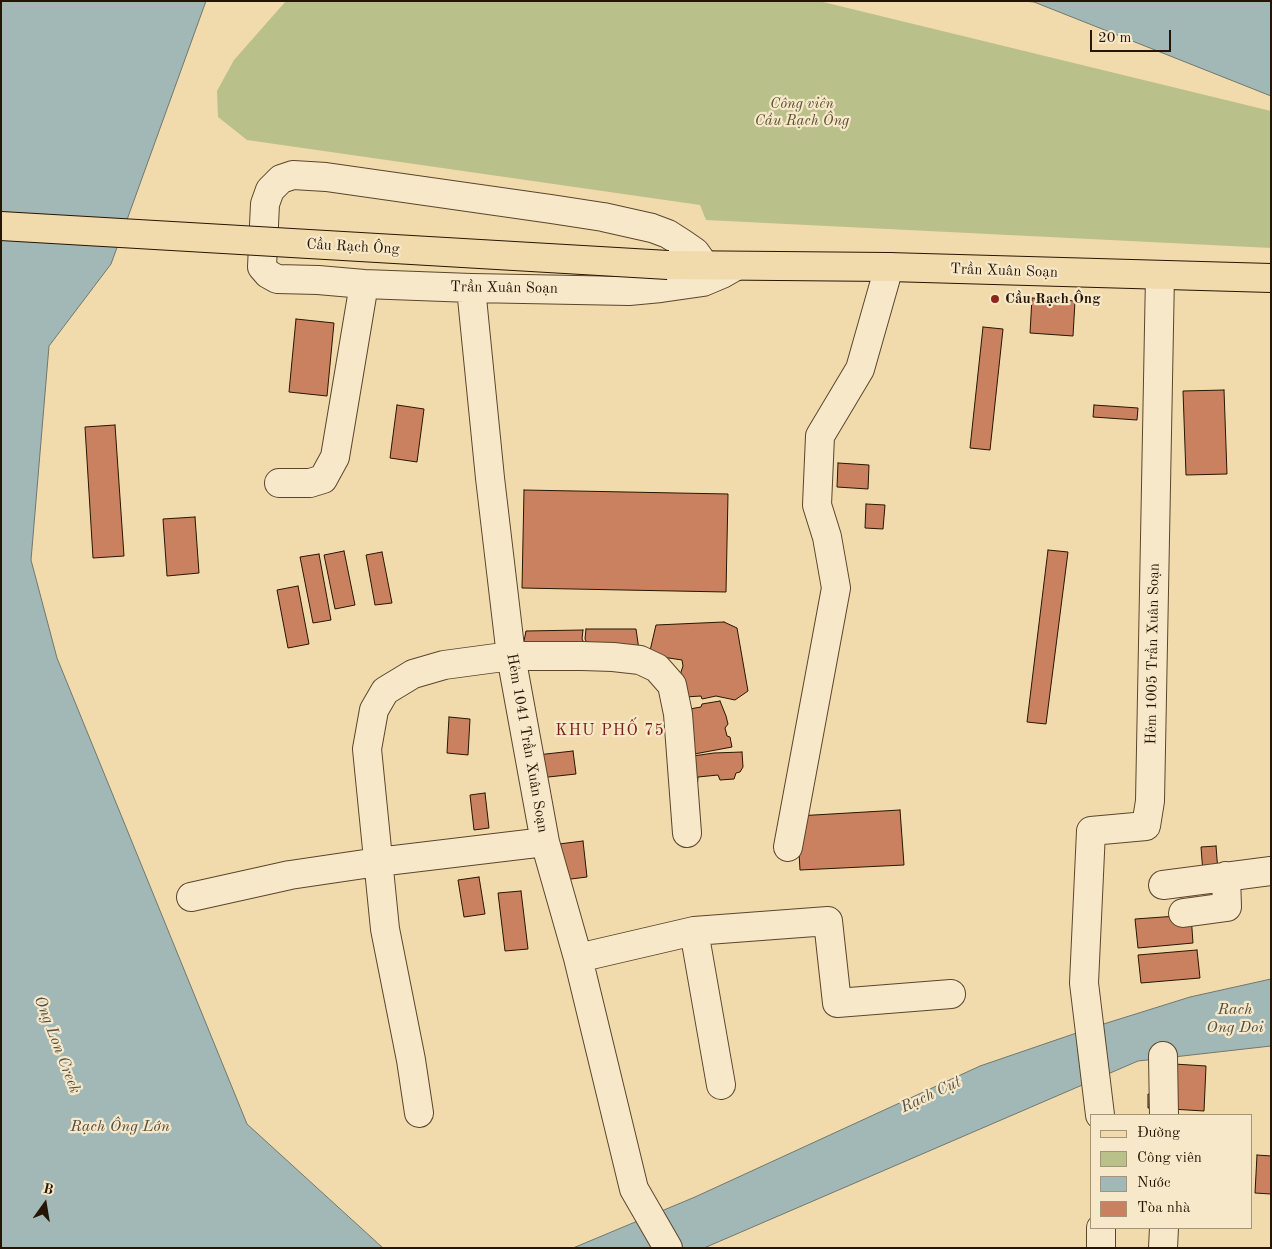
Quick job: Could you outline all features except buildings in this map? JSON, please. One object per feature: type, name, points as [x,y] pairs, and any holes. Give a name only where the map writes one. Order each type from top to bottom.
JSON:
[{"type":"main road","name":"Cầu Rạch Ông","points":[[1,226],[704,266]]},
{"type":"main road","name":"Trần Xuân Soạn","points":[[704,266],[889,267],[1271,278]]},
{"type":"street","name":"Trần Xuân Soạn","points":[[704,266],[695,252],[668,234],[652,228],[603,217],[326,177],[293,174],[281,179],[270,190],[265,204],[262,267],[268,274],[277,279],[471,288],[629,291],[703,282],[736,266]]},
{"type":"street","points":[[788,848],[836,588],[827,538],[817,505],[820,436],[860,369],[889,267]]},
{"type":"street","name":"Hẻm 1005 Trần Xuân Soạn","points":[[1100,1114],[1084,983],[1091,831],[1146,826],[1150,801],[1160,275]]},
{"type":"street","points":[[280,482],[310,483],[323,479],[335,457],[364,284]]},
{"type":"street","name":"Hẻm 1041 Trần Xuân Soạn","points":[[471,288],[490,478],[511,656],[544,842],[578,958],[634,1189],[668,1248]]},
{"type":"street","points":[[419,1113],[411,1060],[384,929],[367,750],[374,710],[385,690],[413,674],[444,665],[511,656],[613,657],[640,660],[657,668],[672,685],[678,714],[687,834]]},
{"type":"street","points":[[191,897],[290,875],[378,862],[544,842]]},
{"type":"street","points":[[1163,885],[1271,871]]},
{"type":"street","points":[[1183,913],[1227,907],[1226,876]]},
{"type":"street","points":[[578,958],[694,931],[828,921],[837,1003],[951,994]]},
{"type":"street","points":[[694,931],[721,1085]]},
{"type":"street","points":[[1162,1056],[1164,1114]]},
{"type":"street","points":[[1101,1229],[1101,1248]]},
{"type":"street","points":[[1163,1248],[1164,1229]]},
{"type":"green space","name":"Công viên Cầu Rạch Ông","points":[[286,1],[819,1],[1271,111],[1271,248],[706,220],[700,205],[247,140],[218,117],[217,91],[234,60]]},
{"type":"water","name":"Rạch Ông Lớn","points":[[1,1],[206,1],[111,264],[49,346],[31,560],[57,658],[247,1124],[383,1248],[1,1248]]},
{"type":"water","points":[[1023,1],[1271,1],[1271,96],[1034,2]]},
{"type":"water","name":"Rach Ong Doi","points":[[1271,979],[1271,1046],[1138,1061],[704,1248],[573,1248],[695,1197],[980,1066],[1190,997]]},
{"type":"place","name":"Cầu Rạch Ông","points":[[995,299]]},
{"type":"district","name":"KHU PHỐ 75","points":[[610,731]]},
{"type":"water label","name":"Ong Lon Creek","points":[[57,1045]]},
{"type":"water label","name":"Rạch Cụt","points":[[931,1095]]}]
